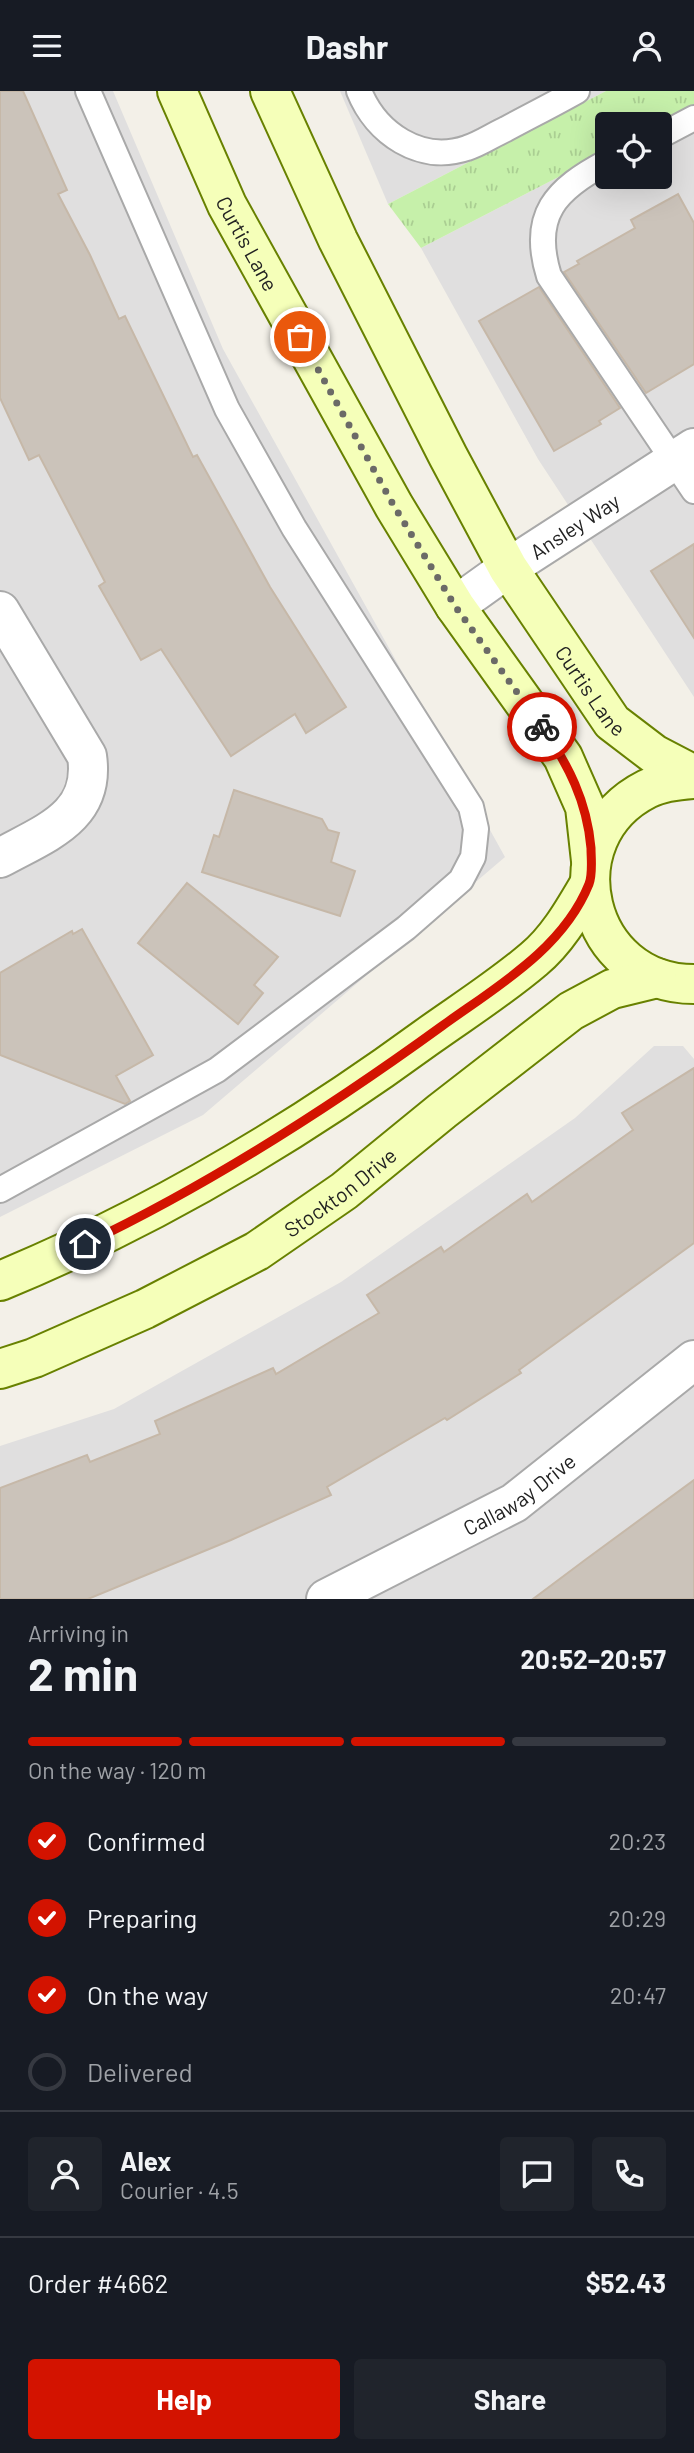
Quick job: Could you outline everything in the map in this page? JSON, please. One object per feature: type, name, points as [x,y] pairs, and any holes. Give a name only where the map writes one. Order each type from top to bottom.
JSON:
[{"type":"street","name":"Curtis Lane","points":[[177,91],[240,229],[394,506],[455,606],[563,757],[585,807],[593,907],[601,930],[634,967],[681,983]]},
{"type":"street","name":"Curtis Lane","points":[[270,91],[338,240],[447,456],[509,568],[612,722],[654,754],[694,777]]},
{"type":"street","name":"Ansley Way","points":[[455,606],[509,568],[687,467]]},
{"type":"street","points":[[0,611],[87,756],[90,774],[87,791],[79,807],[65,819],[0,858]]},
{"type":"street","points":[[0,1281],[63,1255],[142,1217],[287,1132],[374,1076],[534,959],[566,924],[591,872],[598,840],[609,822],[627,802],[649,788],[694,777]]},
{"type":"street","name":"Stockton Drive","points":[[0,1369],[34,1358],[145,1309],[257,1251],[344,1191],[571,1011],[612,989],[681,983]]},
{"type":"street","name":"Callaway Drive","points":[[326,1599],[514,1503],[694,1360]]},
{"type":"lane","points":[[0,1190],[217,1070],[395,937],[461,880],[473,857],[476,829],[471,807],[294,528],[228,409],[88,91]]},
{"type":"lane","points":[[359,91],[373,119],[391,137],[415,148],[440,152],[466,149],[578,91]]},
{"type":"lane","points":[[672,130],[694,118]]},
{"type":"lane","points":[[595,168],[562,190],[549,209],[543,231],[542,254],[549,276],[687,467]]},
{"type":"shaded area","points":[[0,91],[113,91],[223,349],[505,857],[203,1115],[0,1217]]},
{"type":"shaded area","points":[[340,91],[606,91],[388,204]]},
{"type":"shaded area","points":[[694,108],[694,697],[538,459],[421,248],[595,158],[595,189],[672,189],[672,119]]},
{"type":"shaded area","points":[[654,1046],[683,1046],[694,1059],[694,1599],[0,1599],[0,1446],[114,1409],[341,1282],[575,1118]]},
{"type":"green space","points":[[606,91],[694,91],[694,108],[672,118],[672,112],[595,112],[595,158],[421,248],[388,204]]},
{"type":"building","points":[[0,91],[23,91],[67,190],[58,194],[119,319],[125,316],[193,457],[197,455],[270,587],[346,707],[306,733],[295,714],[231,756],[161,649],[141,660],[99,586],[105,582],[39,455],[29,460],[0,398]]},
{"type":"building","points":[[678,194],[694,223],[694,364],[646,393],[564,272],[579,264],[577,261],[635,228],[631,220]]},
{"type":"building","points":[[539,287],[620,408],[599,421],[601,424],[554,451],[479,321]]},
{"type":"building","points":[[694,544],[694,638],[651,571]]},
{"type":"building","points":[[234,790],[322,819],[328,830],[339,833],[331,862],[355,871],[340,916],[202,872],[214,835],[219,837]]},
{"type":"building","points":[[187,883],[278,957],[254,985],[263,993],[238,1024],[138,943]]},
{"type":"building","points":[[82,929],[153,1055],[116,1076],[130,1101],[125,1104],[0,1055],[0,973],[72,931],[73,934]]},
{"type":"building","points":[[694,1068],[694,1243],[519,1370],[521,1373],[447,1420],[445,1418],[327,1487],[331,1495],[88,1599],[0,1599],[0,1488],[87,1455],[90,1462],[160,1434],[155,1421],[273,1368],[276,1374],[379,1313],[367,1295],[441,1247],[444,1252],[527,1194],[532,1202],[633,1130],[622,1113]]},
{"type":"building","points":[[694,1480],[694,1599],[533,1599],[585,1560]]},
{"type":"way so far","points":[[300,337],[394,506],[455,606],[542,727]]},
{"type":"route","points":[[85,1244],[131,1223],[198,1185],[374,1076],[534,959],[566,924],[590,883],[590,834],[585,807],[575,782],[563,757],[542,727]]}]
